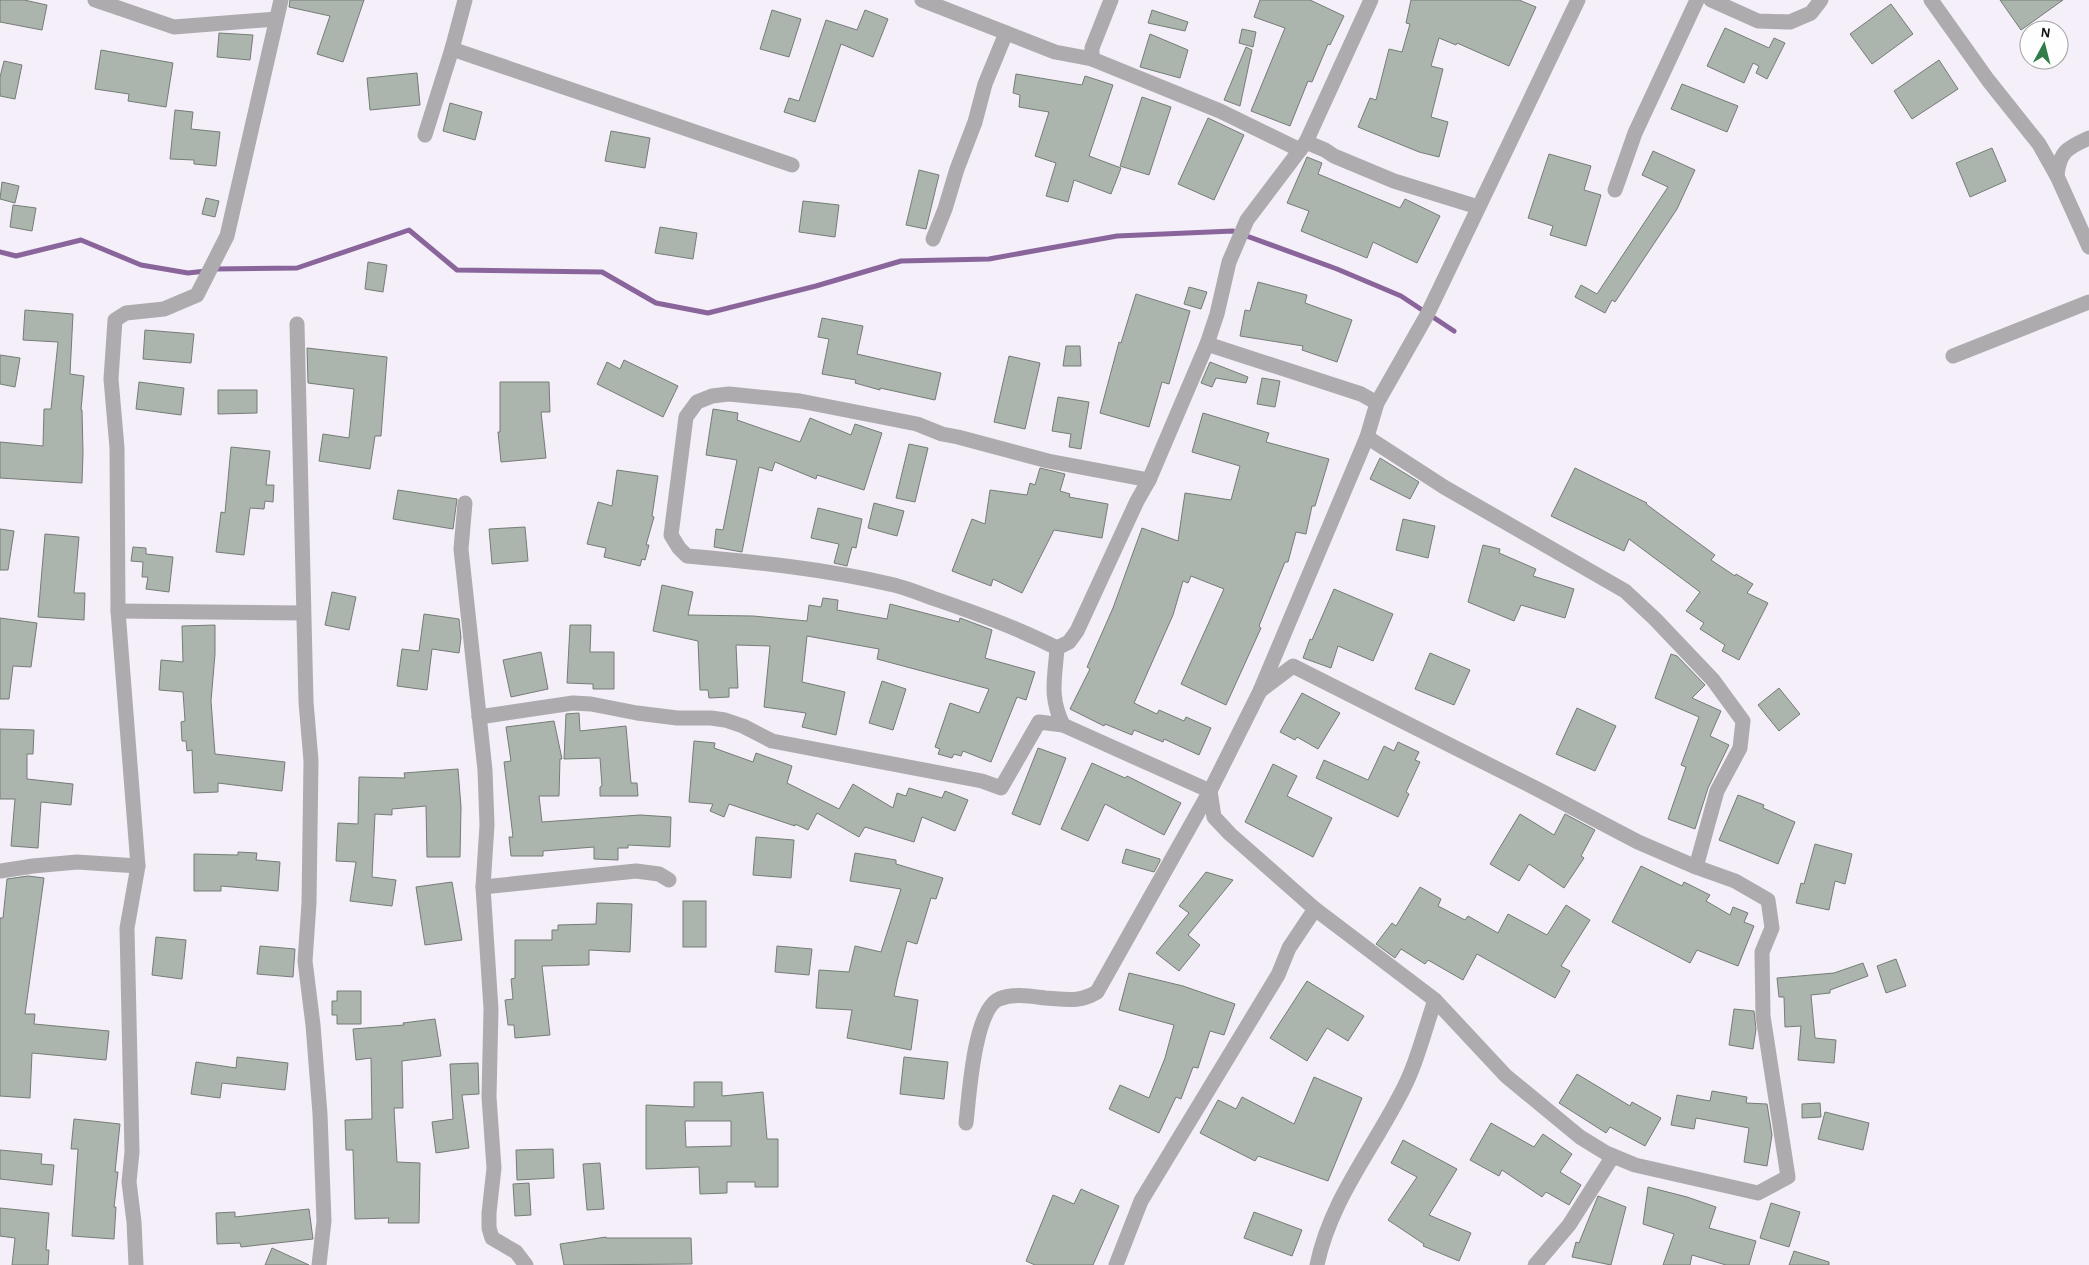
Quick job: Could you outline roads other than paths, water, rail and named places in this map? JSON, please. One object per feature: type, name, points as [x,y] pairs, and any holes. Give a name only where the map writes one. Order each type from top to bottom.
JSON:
[{"type":"street","points":[[95,0],[174,27],[276,19]]},
{"type":"street","points":[[136,1265],[134,1222],[129,1182],[132,1152],[127,928],[138,866],[118,611],[118,467],[111,379],[115,320],[126,313],[164,309],[197,295],[200,290],[227,236],[281,0]]},
{"type":"street","points":[[425,135],[466,0]]},
{"type":"street","points":[[922,0],[1055,52],[1092,59],[1303,146],[1325,150],[1334,156],[1394,180],[1478,207]]},
{"type":"street","points":[[1092,59],[1092,48],[1111,0]]},
{"type":"street","points":[[1057,648],[1069,642],[1077,632],[1149,480],[1207,344],[1233,254],[1247,220],[1303,146],[1371,0]]},
{"type":"street","points":[[966,1123],[976,1043],[987,1010],[998,1000],[1017,995],[1085,999],[1097,992],[1210,792],[1260,691],[1367,437],[1377,403],[1428,311],[1578,0]]},
{"type":"street","points":[[1615,190],[1635,134],[1696,0]]},
{"type":"street","points":[[1711,0],[1758,21],[1790,22],[1811,13],[1821,0]]},
{"type":"street","points":[[1930,0],[1988,80],[2039,144],[2057,176],[2089,246]]},
{"type":"street","points":[[933,239],[975,122],[985,84],[1006,33]]},
{"type":"street","points":[[452,49],[792,166]]},
{"type":"street","points":[[2057,176],[2061,158],[2068,148],[2089,138]]},
{"type":"street","points":[[2039,144],[2068,148]]},
{"type":"street","points":[[1953,356],[2089,302]]},
{"type":"street","points":[[297,324],[306,702],[311,761],[309,903],[305,961],[313,1025],[320,1114],[324,1221],[319,1265]]},
{"type":"street","points":[[1207,344],[1361,394],[1377,403]]},
{"type":"street","points":[[1057,648],[997,620],[896,585],[774,564],[687,556],[679,548],[671,535],[686,418],[698,402],[712,396],[729,394],[800,402],[917,424],[942,434],[1048,461],[1149,480]]},
{"type":"street","points":[[1367,437],[1444,487],[1625,591],[1655,619],[1713,680],[1743,721],[1740,748],[1717,791],[1696,867]]},
{"type":"street","points":[[465,503],[462,549],[485,770],[487,816],[484,887],[491,1009],[489,1097],[494,1168],[489,1228],[492,1238],[516,1252],[526,1265]]},
{"type":"street","points":[[118,611],[304,613]]},
{"type":"street","points":[[1057,648],[1053,698],[1055,708],[1063,725]]},
{"type":"street","points":[[1210,792],[1214,817],[1315,909],[1435,1000],[1506,1076],[1580,1136],[1613,1156],[1635,1165],[1758,1192],[1788,1177],[1763,1016],[1762,952],[1772,928],[1768,900],[1735,881],[1696,867],[1638,842],[1530,785],[1293,666],[1260,691]]},
{"type":"street","points":[[479,717],[573,703],[591,704],[677,718],[711,718],[743,726],[772,741],[982,781],[1002,788],[1053,698]]},
{"type":"street","points":[[1039,722],[1063,725],[1210,792]]},
{"type":"street","points":[[0,871],[77,862],[138,866]]},
{"type":"street","points":[[484,887],[636,872],[660,874],[669,880]]},
{"type":"street","points":[[1116,1265],[1141,1201],[1278,975],[1289,948],[1315,909]]},
{"type":"street","points":[[1317,1265],[1322,1242],[1351,1178],[1400,1096],[1414,1064],[1435,1000]]},
{"type":"street","points":[[1535,1265],[1569,1225],[1613,1156]]},
{"type":"waterway","points":[[214,269],[297,268],[409,230],[457,270],[602,272],[656,303],[708,313],[816,286],[901,261],[989,259],[1117,236],[1233,231],[1337,269],[1401,296],[1454,331]]},
{"type":"waterway","points":[[0,252],[16,256],[81,240],[141,265],[188,273],[206,271]]}]
